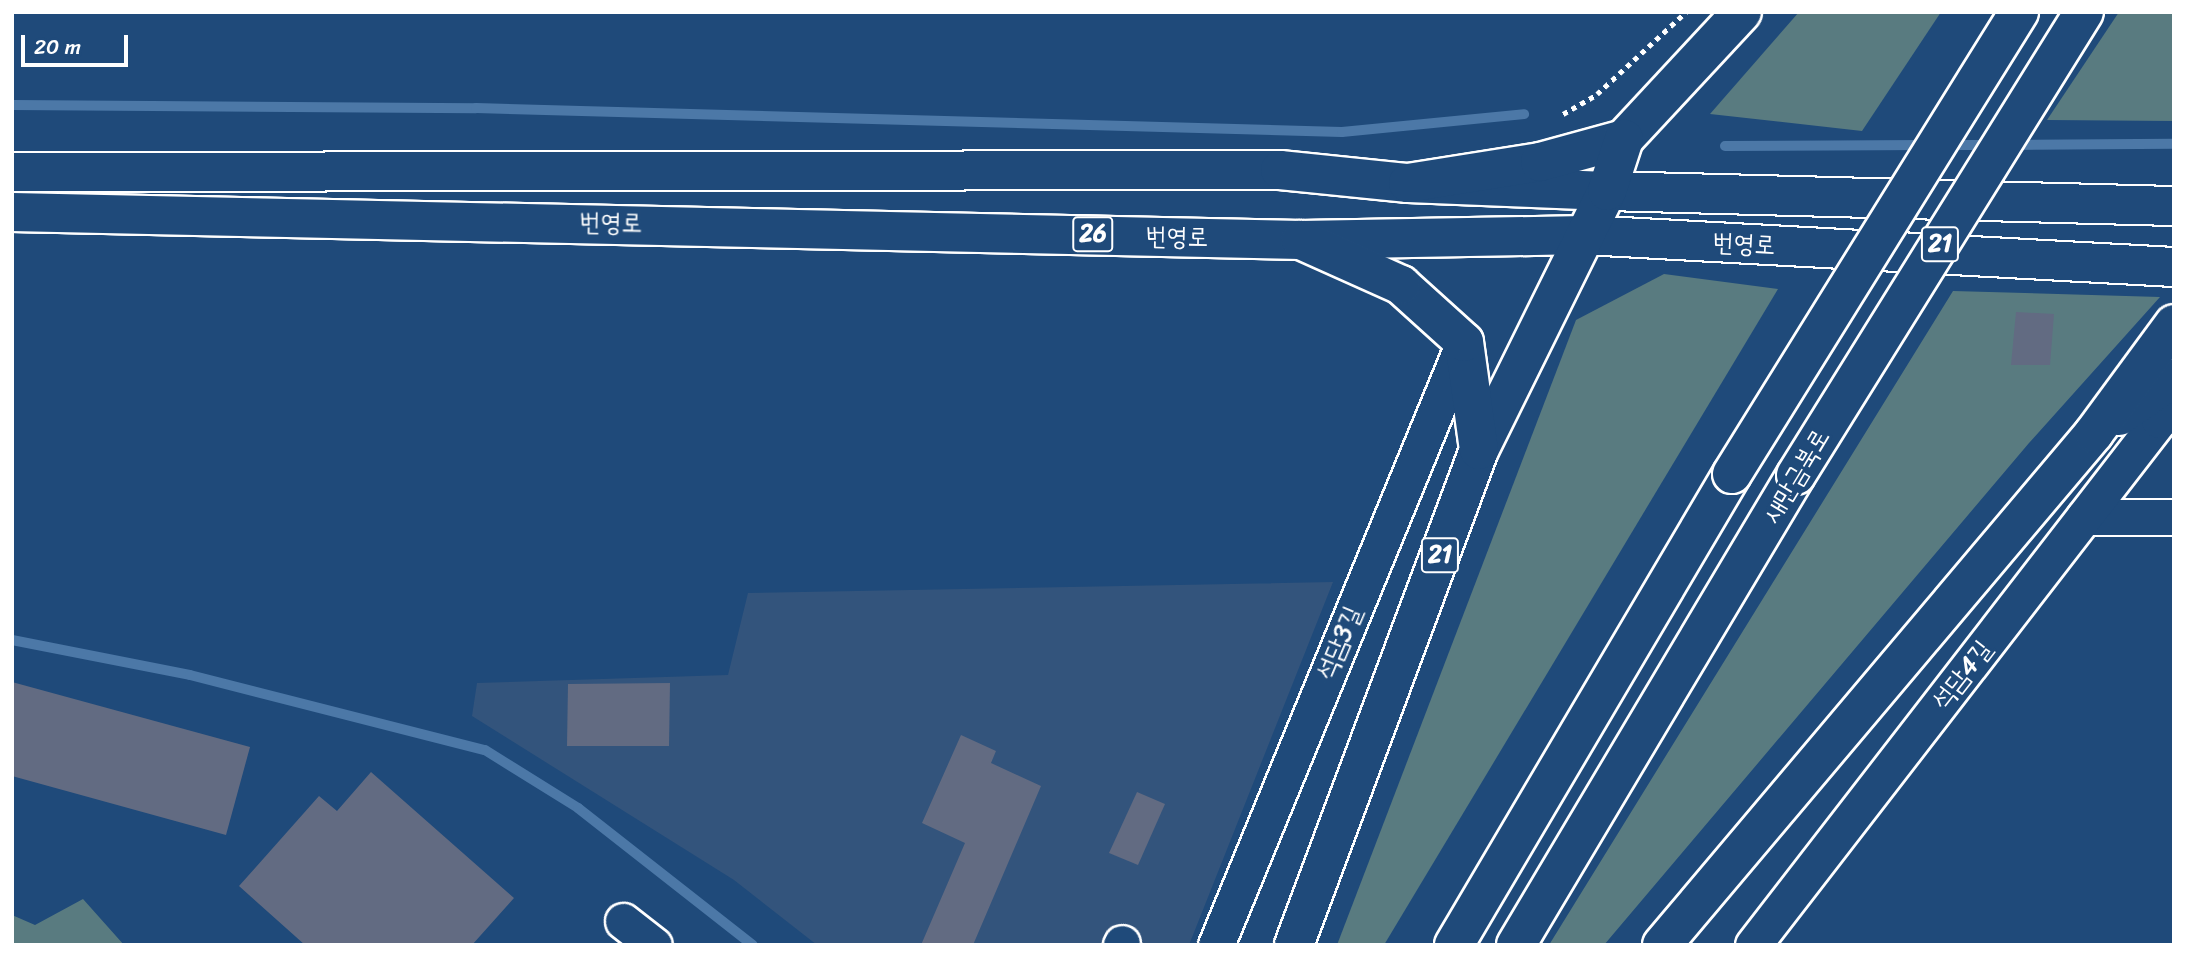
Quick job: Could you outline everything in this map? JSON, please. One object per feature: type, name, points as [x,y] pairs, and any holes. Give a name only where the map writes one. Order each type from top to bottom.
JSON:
[{"type":"main road","points":[[1479,450],[1606,191],[1624,139],[1742,12]]},
{"type":"main road","name":"새만금북로","points":[[1454,945],[1732,474],[2019,12]]},
{"type":"main road","name":"새만금북로","points":[[1516,945],[1796,475],[2084,12]]},
{"type":"main road","points":[[1408,183],[1540,162],[1624,139]]},
{"type":"main road","name":"번영로","points":[[12,172],[1280,170],[1408,183],[1606,191],[2174,206]]},
{"type":"main road","name":"번영로","points":[[12,212],[1301,240],[1585,235],[2174,267]]},
{"type":"main road","points":[[1301,240],[1401,285],[1464,342]]},
{"type":"main road","points":[[1662,945],[2094,433],[2174,324]]},
{"type":"main road","name":"21","points":[[1294,945],[1479,450],[1464,342]]},
{"type":"main road","points":[[2094,433],[2174,378]]},
{"type":"street","name":"석담3길","points":[[1216,945],[1464,342]]},
{"type":"street","name":"석담4길","points":[[1753,945],[2084,517],[2174,410]]},
{"type":"street","points":[[2084,517],[2174,517]]},
{"type":"street","points":[[622,921],[654,945]]},
{"type":"path","points":[[1556,119],[1597,94],[1686,12]]},
{"type":"shaded area","points":[[1333,582],[1189,945],[817,945],[734,880],[472,716],[477,683],[728,675],[748,593]]},
{"type":"green space","points":[[1799,12],[1941,12],[1862,131],[1710,114]]},
{"type":"green space","points":[[2119,12],[2174,12],[2174,121],[2047,120]]},
{"type":"green space","points":[[1664,274],[1778,289],[1384,945],[1337,945],[1576,320]]},
{"type":"green space","points":[[1953,291],[2160,297],[2029,443],[1604,945],[1549,945]]},
{"type":"green space","points":[[83,899],[124,945],[12,945],[12,915],[35,925]]},
{"type":"building","points":[[2016,312],[2054,314],[2050,365],[2011,365]]},
{"type":"building","points":[[12,682],[250,747],[226,835],[12,776]]},
{"type":"building","points":[[670,683],[669,746],[567,746],[568,684]]},
{"type":"building","points":[[961,735],[996,751],[991,763],[1041,786],[973,945],[921,945],[965,843],[922,823]]},
{"type":"building","points":[[371,772],[514,898],[472,945],[305,945],[239,886],[319,796],[337,811]]},
{"type":"building","points":[[1137,792],[1165,804],[1138,865],[1109,853]]},
{"type":"waterway","points":[[12,105],[476,108],[1342,132],[1524,114]]},
{"type":"waterway","points":[[2012,145],[2174,144]]},
{"type":"waterway","points":[[1725,146],[1926,145]]},
{"type":"waterway","points":[[1946,145],[1992,145]]},
{"type":"waterway","points":[[12,640],[190,675],[485,750],[578,808],[753,945]]}]
